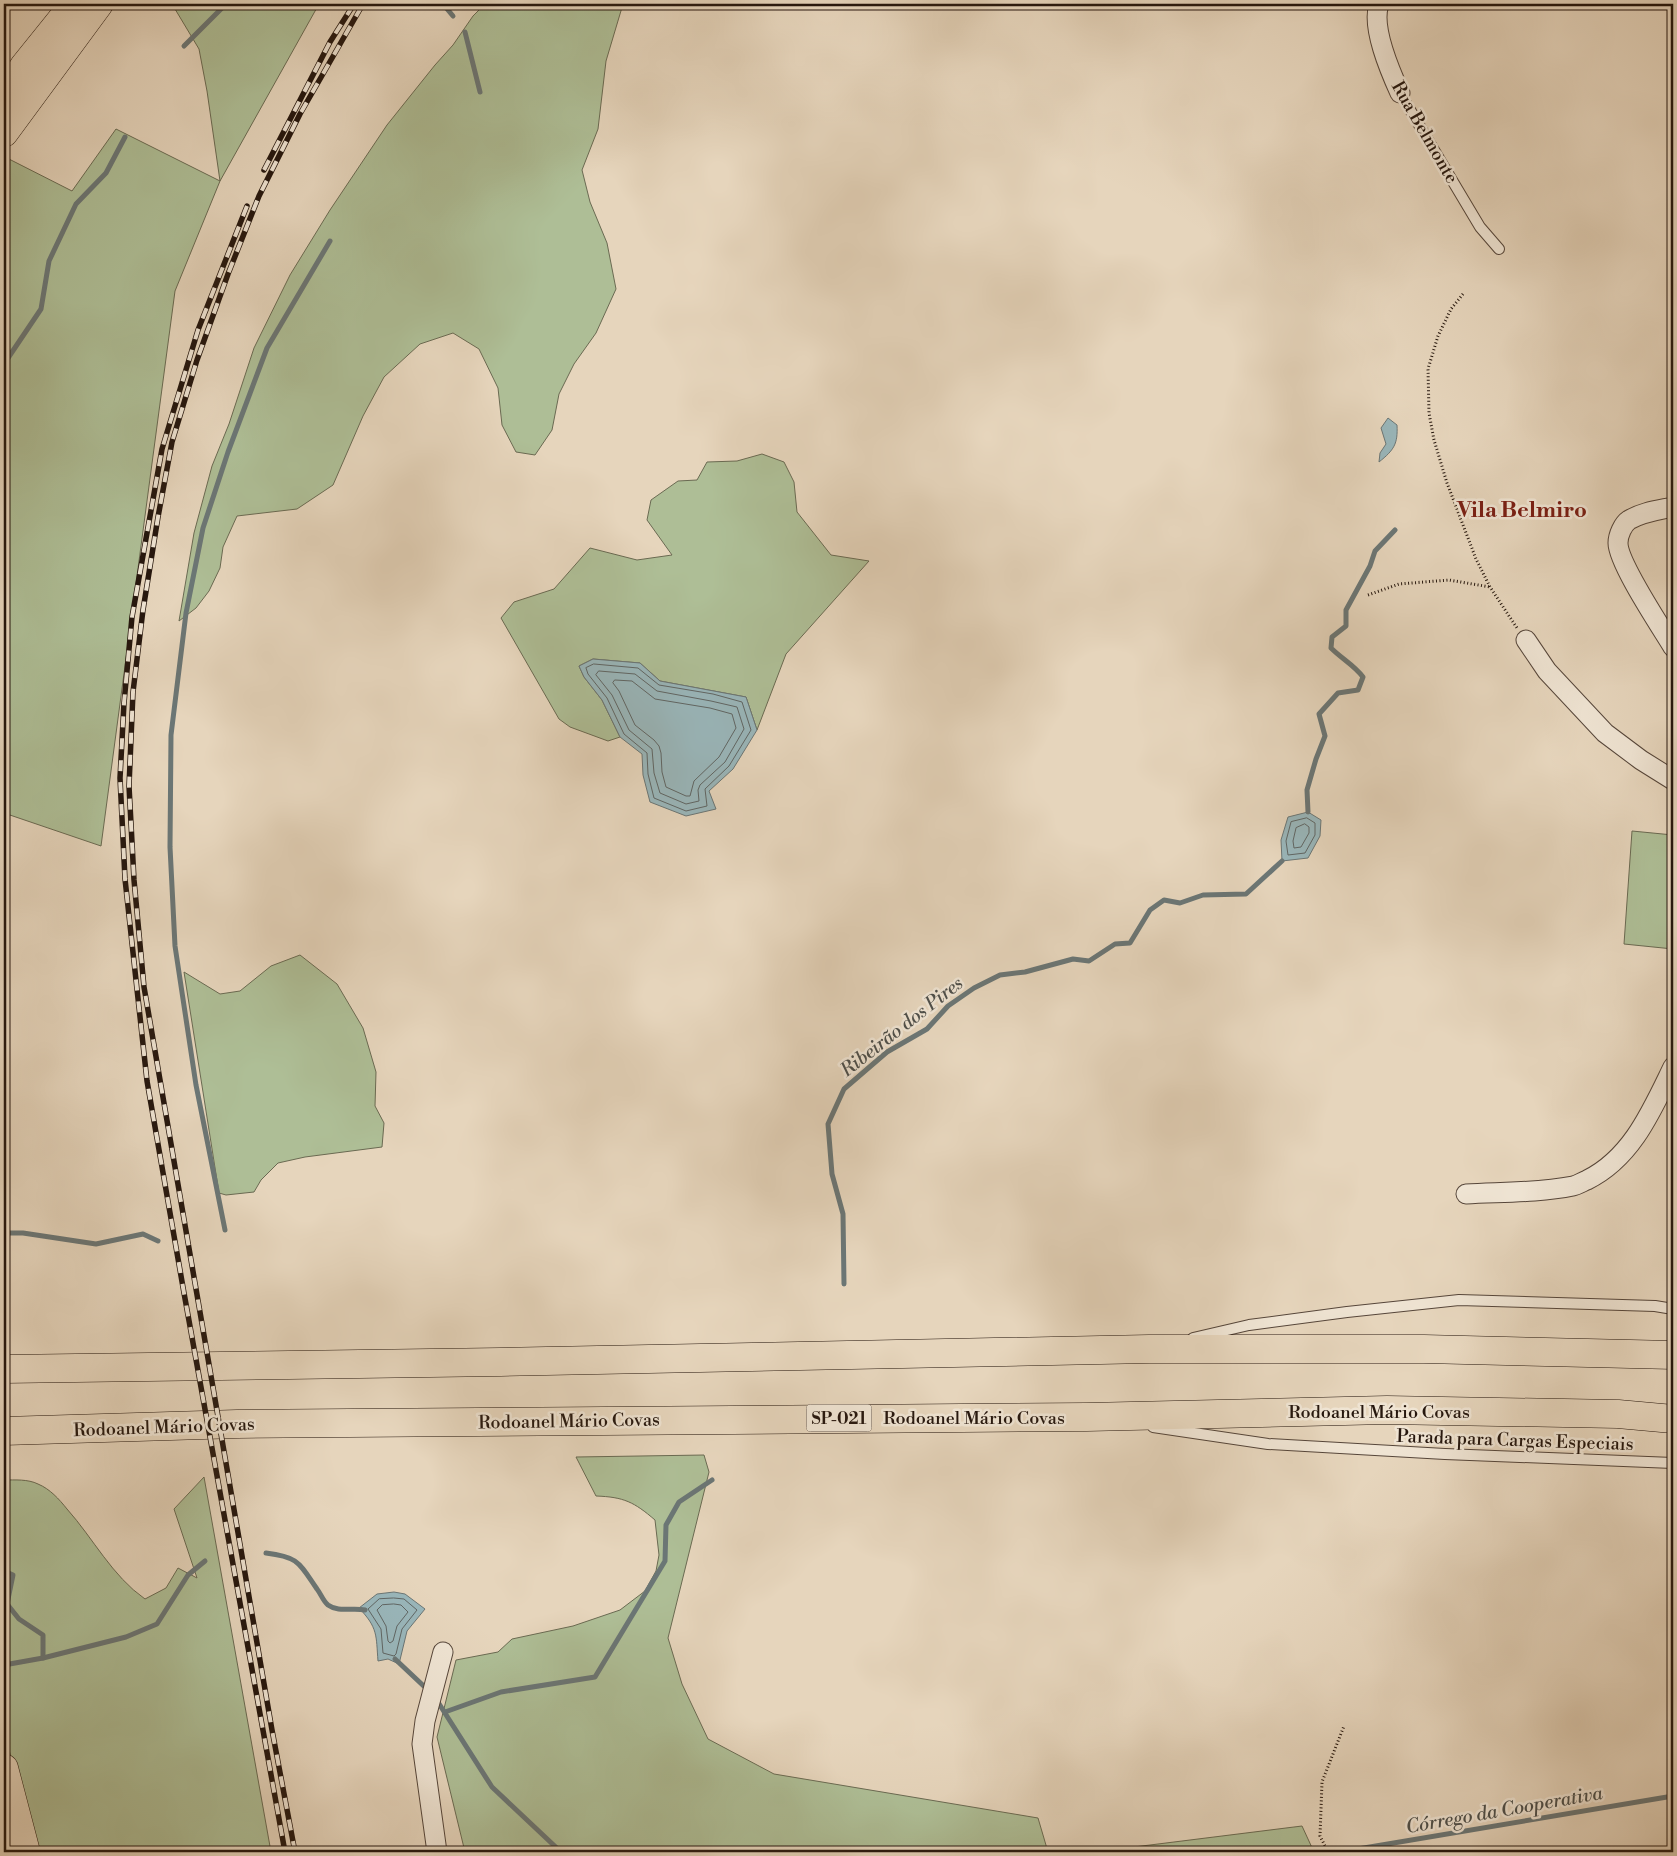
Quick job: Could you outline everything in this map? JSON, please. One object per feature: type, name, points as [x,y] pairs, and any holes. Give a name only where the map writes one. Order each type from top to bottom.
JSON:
[{"type":"highway","points":[[4,97],[24,66],[74,4]]},
{"type":"highway","points":[[4,132],[99,4]]},
{"type":"highway","points":[[4,1369],[510,1362],[1149,1349],[1424,1349],[1673,1355]]},
{"type":"highway","name":"Rodoanel Mário Covas","points":[[4,1431],[276,1424],[1087,1417],[1387,1410],[1618,1414],[1673,1419]]},
{"type":"highway","points":[[4,1768],[26,1852]]},
{"type":"street","name":"Rua Belmonte","points":[[1379,4],[1379,30],[1387,65],[1400,93]]},
{"type":"street","points":[[1673,508],[1642,514],[1628,521],[1620,532],[1618,544],[1624,564],[1673,647]]},
{"type":"street","points":[[1526,640],[1547,671],[1605,732],[1641,760],[1673,780]]},
{"type":"street","points":[[1466,1194],[1575,1186],[1599,1174],[1622,1153],[1645,1123],[1673,1067]]},
{"type":"street","points":[[437,1852],[422,1744],[428,1706],[443,1652]]},
{"type":"lane","name":"Rua Belmonte","points":[[1400,93],[1476,221],[1499,249]]},
{"type":"lane","points":[[1149,1349],[1249,1325],[1459,1300],[1655,1306],[1673,1309]]},
{"type":"lane","name":"Parada para Cargas Especiais","points":[[1087,1417],[1268,1444],[1445,1454],[1673,1463]]},
{"type":"path","points":[[1463,294],[1451,309],[1438,336],[1428,369],[1429,413],[1434,440],[1447,483],[1476,559],[1490,587],[1526,640]]},
{"type":"path","points":[[1368,595],[1399,584],[1449,580],[1490,587]]},
{"type":"path","points":[[1328,1852],[1320,1836],[1322,1782],[1344,1726]]},
{"type":"green space","points":[[172,4],[319,4],[220,181],[199,49]]},
{"type":"green space","points":[[485,4],[623,4],[606,61],[598,129],[582,170],[590,202],[607,243],[616,289],[596,333],[574,364],[559,394],[552,430],[535,455],[516,452],[502,425],[498,388],[479,349],[453,333],[420,344],[384,377],[363,416],[333,485],[297,509],[237,516],[223,547],[220,568],[209,591],[196,608],[179,621],[194,533],[212,466],[229,424],[254,348],[290,275],[330,210],[387,125],[453,45],[473,16]]},
{"type":"green space","points":[[116,129],[220,181],[175,291],[101,846],[4,813],[4,160],[5,157],[72,191]]},
{"type":"green space","points":[[762,454],[784,462],[794,482],[797,512],[831,555],[869,561],[786,654],[757,730],[746,697],[660,681],[640,663],[593,659],[579,666],[584,677],[602,700],[620,737],[608,741],[570,727],[559,719],[501,618],[514,602],[554,589],[590,548],[637,560],[672,555],[647,520],[651,500],[678,481],[697,480],[707,462],[737,461]]},
{"type":"green space","points":[[1632,831],[1673,835],[1673,949],[1624,944]]},
{"type":"green space","points":[[300,955],[337,984],[363,1028],[376,1072],[375,1106],[384,1123],[382,1147],[305,1157],[278,1163],[261,1180],[254,1192],[226,1195],[219,1193],[184,972],[220,994],[240,991],[271,966]]},
{"type":"green space","points":[[704,1455],[709,1472],[668,1638],[682,1684],[708,1739],[774,1774],[1038,1818],[1048,1852],[465,1852],[437,1737],[456,1660],[498,1652],[512,1639],[573,1626],[620,1610],[645,1591],[656,1571],[659,1555],[655,1520],[641,1509],[621,1499],[596,1496],[576,1457]]},
{"type":"green space","points":[[204,1477],[271,1852],[36,1852],[4,1731],[4,1480],[30,1481],[50,1491],[76,1520],[113,1568],[133,1590],[145,1599],[166,1588],[178,1568],[197,1578],[174,1509]]},
{"type":"green space","points":[[1302,1826],[1314,1852],[1094,1852]]},
{"type":"water","points":[[1388,418],[1397,425],[1396,442],[1392,450],[1379,462],[1380,453],[1386,444],[1381,428]]},
{"type":"water","points":[[593,659],[640,663],[660,681],[746,697],[757,730],[733,769],[709,791],[716,809],[686,816],[650,802],[643,775],[642,754],[620,737],[602,700],[584,677],[579,666]]},
{"type":"water","points":[[1308,812],[1321,820],[1320,836],[1308,858],[1282,861],[1281,840],[1288,817]]},
{"type":"water","points":[[394,1592],[405,1594],[425,1609],[407,1631],[399,1664],[388,1659],[378,1661],[375,1632],[370,1621],[359,1608],[377,1594]]},
{"type":"waterway","points":[[184,46],[226,4]]},
{"type":"waterway","points":[[443,4],[453,16]]},
{"type":"waterway","points":[[465,32],[480,92]]},
{"type":"waterway","points":[[4,364],[41,309],[49,261],[76,204],[106,173],[125,137]]},
{"type":"waterway","points":[[225,1230],[196,1085],[175,946],[170,847],[171,735],[186,613],[203,528],[228,452],[267,348],[330,241]]},
{"type":"waterway","name":"Ribeirão dos Pires","points":[[1308,812],[1307,790],[1325,736],[1319,714],[1338,693],[1358,690],[1363,677],[1331,648],[1332,637],[1346,626],[1346,610],[1370,566],[1375,551],[1395,530]]},
{"type":"waterway","name":"Ribeirão dos Pires","points":[[844,1284],[843,1214],[832,1174],[828,1124],[844,1089],[887,1052],[927,1029],[948,1006],[974,988],[1000,975],[1025,972],[1073,959],[1089,961],[1115,944],[1130,943],[1150,910],[1164,900],[1180,903],[1203,895],[1246,894],[1282,861]]},
{"type":"waterway","points":[[4,1233],[23,1233],[96,1244],[143,1234],[158,1241]]},
{"type":"waterway","name":"Ribeirão dos Pires","points":[[445,1712],[501,1692],[595,1677],[665,1561],[666,1525],[679,1502],[712,1480]]},
{"type":"waterway","name":"Ribeirão dos Pires","points":[[266,1553],[292,1559],[302,1567],[328,1605],[337,1609],[365,1610]]},
{"type":"waterway","name":"Ribeirão dos Pires","points":[[4,1665],[43,1658],[126,1637],[157,1624],[188,1575],[205,1561]]},
{"type":"waterway","points":[[4,1571],[13,1575],[7,1604],[19,1619],[43,1635],[43,1658]]},
{"type":"waterway","name":"Ribeirão dos Pires","points":[[395,1659],[429,1691]]},
{"type":"waterway","name":"Córrego da Cooperativa","points":[[436,1699],[492,1787],[561,1852]]},
{"type":"waterway","name":"Córrego da Cooperativa","points":[[1340,1852],[1673,1796]]},
{"type":"railway","points":[[264,170],[330,42],[354,4]]},
{"type":"railway","points":[[295,1852],[272,1730],[144,987],[134,880],[129,786],[133,692],[143,610],[172,442],[197,360],[259,196],[300,114],[363,4]]},
{"type":"railway","points":[[247,206],[198,330],[162,449],[132,617],[124,703],[120,778],[125,879],[147,1081],[285,1852]]},
{"type":"district","name":"Vila Belmiro","points":[[1522,509]]}]
